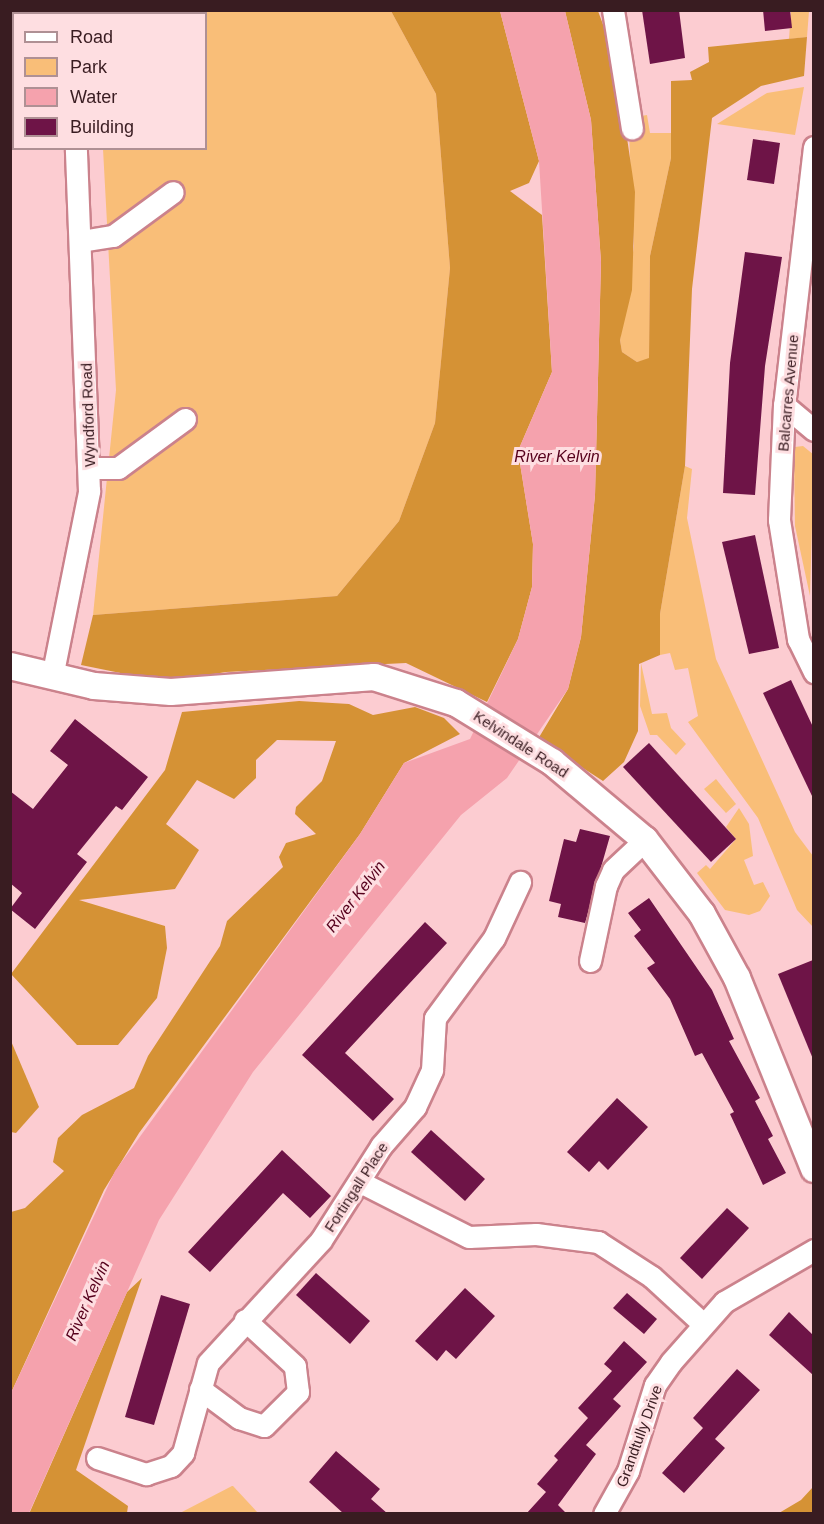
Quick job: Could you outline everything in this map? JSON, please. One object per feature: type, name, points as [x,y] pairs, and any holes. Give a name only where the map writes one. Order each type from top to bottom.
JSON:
[{"type":"street","points":[[613,10],[632,128]]},
{"type":"street","name":"Balcarres Avenue","points":[[813,147],[784,405],[779,520],[798,639],[813,672]]},
{"type":"street","name":"Wyndford Road","points":[[52,677],[79,561],[90,468],[76,150]]},
{"type":"street","points":[[81,241],[113,236],[172,192]]},
{"type":"street","points":[[784,405],[813,430]]},
{"type":"street","points":[[90,468],[118,468],[185,419]]},
{"type":"street","points":[[798,639],[813,622]]},
{"type":"street","name":"Kelvindale Road","points":[[10,666],[52,677],[171,692],[374,677],[456,702],[583,784],[645,840],[720,944],[813,1169]]},
{"type":"street","points":[[590,962],[606,886],[613,870],[645,840]]},
{"type":"street","name":"Fortingall Place","points":[[97,1458],[146,1473],[171,1466],[189,1438],[208,1363],[245,1320],[321,1240],[426,1088],[435,1018],[494,938],[520,882]]},
{"type":"street","points":[[360,1182],[469,1237],[536,1234],[598,1242],[652,1277],[702,1323]]},
{"type":"street","name":"Grandtully Drive","points":[[604,1514],[628,1471],[655,1385],[702,1323],[748,1284],[813,1250]]},
{"type":"street","points":[[200,1389],[239,1418],[264,1426],[298,1392],[295,1366],[245,1320]]},
{"type":"green space","points":[[11,11],[391,11],[436,94],[450,268],[435,423],[399,521],[337,596],[93,615],[116,390],[103,150],[207,150],[207,12]]},
{"type":"green space","points":[[791,11],[809,11],[807,37],[789,39]]},
{"type":"green space","points":[[804,87],[795,135],[717,124],[767,93]]},
{"type":"green space","points":[[647,115],[650,133],[671,133],[671,158],[650,256],[649,359],[637,362],[622,352],[620,340],[634,246],[629,133],[643,132],[641,116]]},
{"type":"green space","points":[[803,446],[814,455],[810,596],[795,526],[794,456],[795,447]]},
{"type":"green space","points":[[685,466],[692,469],[687,518],[716,659],[795,832],[813,856],[813,927],[797,910],[758,818],[688,722],[698,716],[688,668],[675,670],[670,653],[660,655],[660,614]]},
{"type":"green space","points":[[641,663],[652,714],[667,713],[671,728],[686,744],[676,755],[657,735],[650,735],[640,706]]},
{"type":"green space","points":[[716,779],[736,804],[726,813],[704,789]]},
{"type":"green space","points":[[739,808],[749,824],[753,856],[744,860],[754,885],[763,882],[770,896],[760,911],[749,915],[725,910],[697,873],[706,865],[710,869],[736,839],[726,827]]},
{"type":"green space","points":[[232,1486],[258,1513],[180,1513]]},
{"type":"shaded area","points":[[391,11],[500,11],[539,161],[529,183],[510,191],[542,215],[552,372],[518,451],[533,544],[532,587],[518,639],[487,702],[406,663],[226,672],[165,682],[81,665],[93,615],[337,596],[399,521],[435,423],[450,268],[436,94]]},
{"type":"shaded area","points":[[565,11],[598,11],[615,57],[635,192],[632,290],[620,340],[622,352],[637,362],[649,358],[650,256],[671,158],[671,81],[692,80],[690,72],[709,62],[708,47],[807,37],[804,76],[761,86],[712,118],[692,289],[685,466],[660,614],[660,655],[639,664],[638,731],[624,762],[603,781],[538,739],[568,689],[581,637],[595,495],[601,262],[591,120]]},
{"type":"shaded area","points":[[299,701],[349,704],[373,715],[415,707],[444,718],[460,734],[404,763],[360,834],[139,1133],[104,1190],[11,1393],[11,1212],[25,1208],[64,1171],[53,1162],[58,1138],[82,1115],[134,1088],[148,1056],[220,946],[227,921],[283,867],[279,857],[286,843],[316,834],[295,814],[296,807],[322,781],[336,741],[277,740],[256,760],[256,778],[234,799],[197,780],[166,824],[199,850],[175,889],[79,900],[165,926],[167,948],[157,998],[118,1045],[77,1045],[11,974],[165,770],[182,712]]},
{"type":"shaded area","points":[[11,1041],[39,1107],[16,1133],[11,1132]]},
{"type":"shaded area","points":[[142,1278],[76,1470],[128,1506],[127,1513],[29,1514],[127,1292]]},
{"type":"shaded area","points":[[813,1487],[813,1513],[779,1513],[801,1500]]},
{"type":"water","name":"River Kelvin","points":[[500,11],[565,11],[591,120],[601,262],[595,495],[581,637],[568,689],[507,778],[461,815],[253,1072],[159,1220],[29,1513],[11,1514],[11,1393],[115,1171],[360,834],[404,763],[470,739],[518,639],[532,587],[533,544],[518,451],[552,372],[539,161]]},
{"type":"building","points":[[642,10],[679,10],[685,58],[650,64]]},
{"type":"building","points":[[763,10],[790,10],[792,28],[765,31]]},
{"type":"building","points":[[753,139],[780,143],[774,184],[747,180]]},
{"type":"building","points":[[745,252],[782,257],[765,366],[755,495],[723,493],[730,363]]},
{"type":"building","points":[[755,535],[779,648],[749,654],[722,542]]},
{"type":"building","points":[[791,680],[813,727],[813,798],[763,693]]},
{"type":"building","points":[[75,719],[148,777],[122,810],[116,806],[77,854],[87,862],[35,929],[10,909],[22,893],[10,883],[10,791],[33,809],[68,765],[50,751]]},
{"type":"building","points":[[649,743],[736,839],[711,862],[623,767]]},
{"type":"building","points":[[580,829],[610,836],[585,923],[558,917],[561,904],[549,901],[564,839],[576,842]]},
{"type":"building","points":[[649,898],[712,990],[734,1039],[729,1041],[760,1098],[755,1101],[773,1136],[768,1139],[786,1173],[763,1185],[730,1114],[734,1112],[702,1053],[695,1056],[670,999],[647,968],[655,963],[634,936],[641,930],[628,913]]},
{"type":"building","points":[[425,922],[447,943],[345,1053],[394,1099],[373,1121],[302,1055]]},
{"type":"building","points":[[813,960],[813,1059],[778,974]]},
{"type":"building","points":[[617,1098],[648,1127],[608,1170],[599,1161],[589,1172],[567,1152]]},
{"type":"building","points":[[431,1130],[485,1179],[465,1201],[411,1152]]},
{"type":"building","points":[[282,1150],[331,1196],[310,1218],[283,1193],[210,1272],[188,1252]]},
{"type":"building","points":[[727,1208],[749,1228],[702,1279],[680,1258]]},
{"type":"building","points":[[316,1273],[370,1321],[350,1344],[296,1295]]},
{"type":"building","points":[[465,1288],[495,1316],[456,1359],[446,1350],[437,1361],[415,1341]]},
{"type":"building","points":[[627,1293],[657,1319],[644,1334],[613,1308]]},
{"type":"building","points":[[161,1295],[190,1304],[154,1425],[125,1417]]},
{"type":"building","points":[[789,1312],[813,1335],[813,1375],[769,1335]]},
{"type":"building","points":[[624,1341],[647,1362],[613,1399],[621,1406],[586,1445],[596,1454],[558,1505],[567,1514],[526,1514],[546,1492],[537,1484],[558,1460],[554,1456],[588,1418],[578,1408],[612,1371],[604,1364]]},
{"type":"building","points":[[737,1369],[760,1390],[715,1439],[725,1448],[684,1493],[662,1473],[703,1428],[693,1418]]},
{"type":"building","points":[[336,1451],[380,1489],[371,1499],[388,1514],[344,1514],[309,1482]]}]
